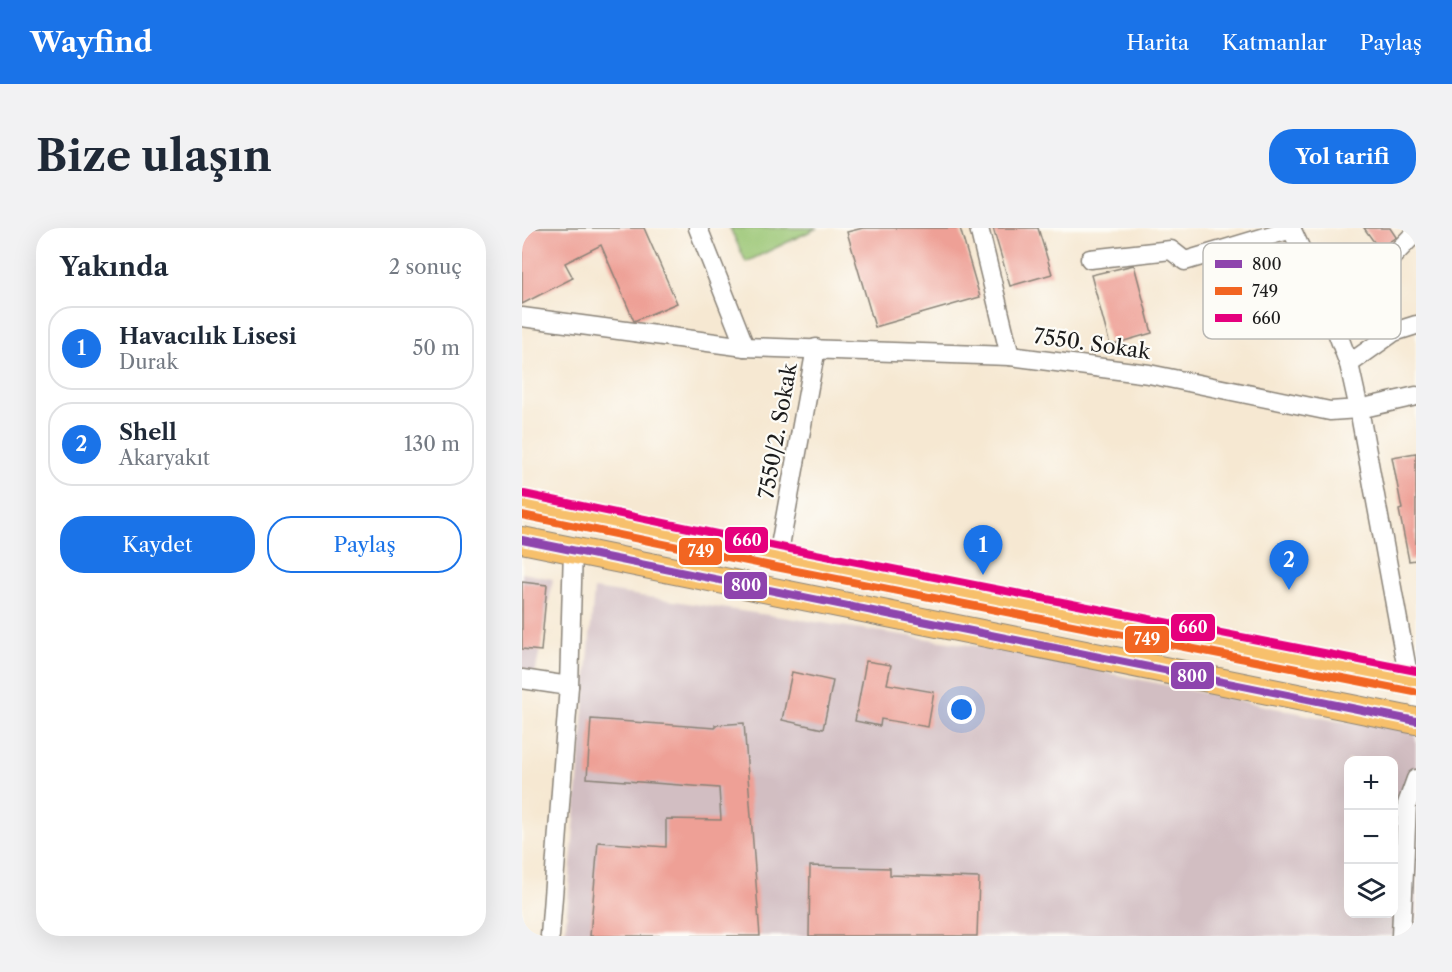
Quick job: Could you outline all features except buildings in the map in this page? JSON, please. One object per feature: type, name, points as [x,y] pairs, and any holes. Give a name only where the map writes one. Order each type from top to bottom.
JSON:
[{"type":"highway","points":[[522,504],[778,557],[1412,681]]},
{"type":"highway","points":[[522,540],[1416,721]]},
{"type":"street","points":[[698,228],[746,346]]},
{"type":"street","points":[[979,228],[1010,356]]},
{"type":"street","points":[[1245,243],[1292,229],[1298,243]]},
{"type":"street","points":[[1401,248],[1416,232]]},
{"type":"street","points":[[1090,259],[1171,250],[1185,261],[1203,256]]},
{"type":"street","name":"7550. Sokak","points":[[522,317],[746,346],[1010,356],[1149,374],[1330,411],[1359,409],[1416,396]]},
{"type":"street","points":[[1401,330],[1416,325]]},
{"type":"street","points":[[1340,339],[1349,364],[1359,409],[1412,681]]},
{"type":"street","points":[[1349,364],[1384,339]]},
{"type":"street","name":"7550/2. Sokak","points":[[778,557],[816,348]]},
{"type":"street","points":[[550,936],[569,686],[573,549]]},
{"type":"street","points":[[522,679],[569,686]]},
{"type":"street","points":[[1401,936],[1407,804],[1416,779]]},
{"type":"shaded area","points":[[522,573],[553,579],[533,686],[522,686]]},
{"type":"shaded area","points":[[594,589],[989,648],[1337,721],[1416,727],[1416,936],[565,936]]},
{"type":"green space","points":[[730,228],[817,228],[746,262]]},
{"type":"transit line","name":"660","points":[[524,494],[780,547],[1416,671]]},
{"type":"transit line","name":"749","points":[[522,515],[1414,692]]},
{"type":"transit line","name":"800","points":[[522,540],[1416,721]]},
{"type":"place","name":"Havacılık Lisesi","points":[[983,575]]},
{"type":"place","name":"Shell","points":[[1289,590]]}]
